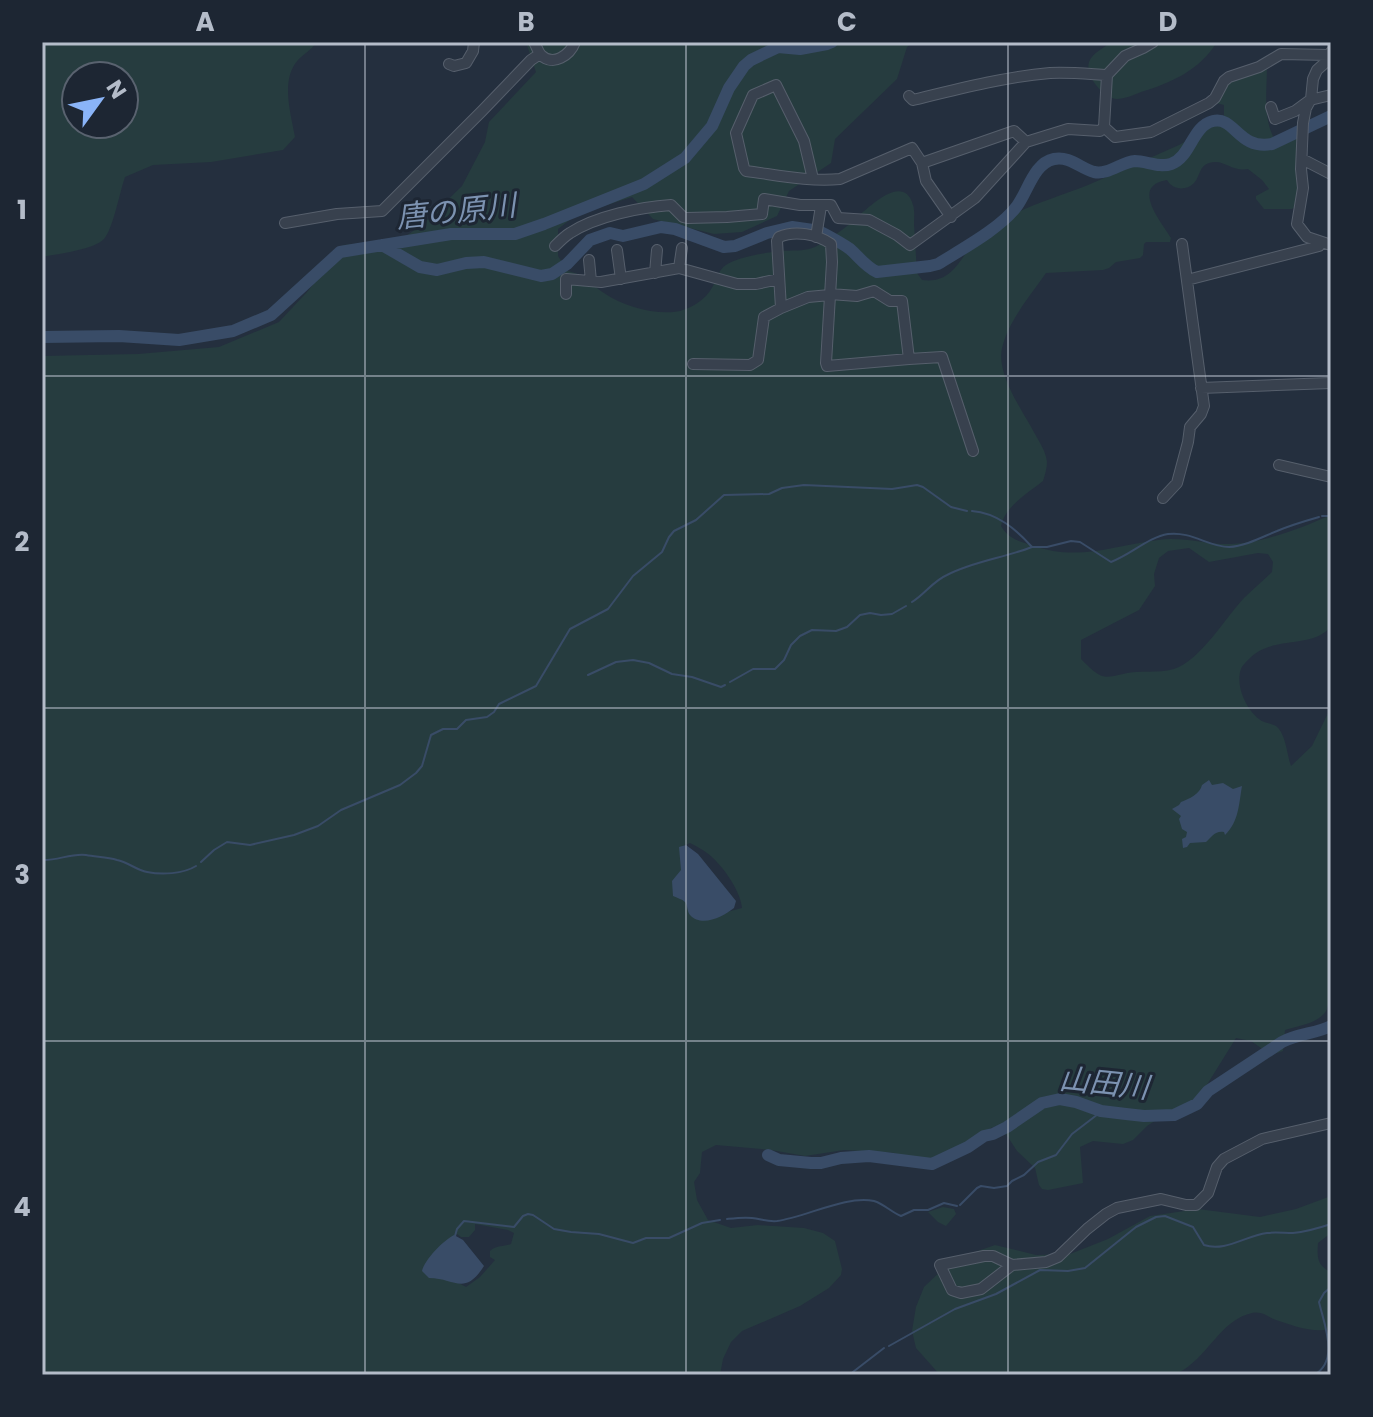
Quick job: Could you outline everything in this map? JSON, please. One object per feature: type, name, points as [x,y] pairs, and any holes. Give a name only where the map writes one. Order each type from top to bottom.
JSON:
[{"type":"street","points":[[449,64],[466,63],[474,42]]},
{"type":"street","points":[[534,42],[544,58],[555,60],[572,50],[575,42]]},
{"type":"street","points":[[555,246],[571,232],[590,224],[652,206],[671,205],[687,218],[758,215],[762,214],[764,199],[800,205],[831,205],[838,218],[869,220],[910,245],[975,198],[1026,142],[1068,129],[1100,131],[1104,127],[1107,75],[1125,56],[1153,42]]},
{"type":"street","points":[[285,223],[337,214],[382,211],[540,54]]},
{"type":"street","points":[[1104,127],[1115,137],[1151,132],[1209,103],[1229,77],[1259,67],[1281,54],[1330,54],[1313,79],[1303,128],[1303,188],[1297,224],[1307,237],[1326,244]]},
{"type":"street","points":[[909,96],[913,100],[966,87],[1052,73],[1107,75]]},
{"type":"street","points":[[813,179],[804,141],[776,85],[753,95],[736,133],[746,171],[799,179],[813,179],[840,179],[912,148],[922,163],[926,181],[951,217]]},
{"type":"street","points":[[1271,107],[1275,119],[1295,111],[1310,100],[1331,95]]},
{"type":"street","points":[[922,163],[1014,131],[1026,142]]},
{"type":"street","points":[[1302,159],[1331,174]]},
{"type":"street","points":[[816,237],[821,206]]},
{"type":"street","points":[[781,308],[779,237],[789,233],[828,241],[833,249],[827,366],[942,357],[973,451]]},
{"type":"street","points":[[1163,498],[1177,483],[1190,427],[1204,406],[1182,244]]},
{"type":"street","points":[[1187,280],[1326,244]]},
{"type":"street","points":[[679,268],[682,248]]},
{"type":"street","points":[[617,250],[621,279]]},
{"type":"street","points":[[655,273],[657,250]]},
{"type":"street","points":[[589,260],[591,281]]},
{"type":"street","points":[[566,294],[566,279],[601,282],[679,268],[737,284],[779,279]]},
{"type":"street","points":[[693,364],[750,365],[758,360],[764,317],[808,297],[857,296],[874,291],[890,301],[902,301],[909,359]]},
{"type":"street","points":[[1201,388],[1331,383]]},
{"type":"street","points":[[1279,465],[1331,477]]},
{"type":"street","points":[[1012,1265],[981,1289],[961,1293],[952,1290],[940,1265],[984,1256],[993,1256],[1012,1265],[1046,1262],[1058,1257],[1087,1229],[1117,1208],[1161,1199],[1196,1205],[1208,1193],[1217,1167],[1224,1159],[1262,1139],[1331,1123]]},
{"type":"green space","points":[[42,42],[317,42],[298,60],[289,77],[288,97],[295,137],[283,150],[211,162],[153,165],[125,177],[107,234],[99,243],[42,257]]},
{"type":"green space","points":[[526,42],[913,42],[907,47],[897,79],[835,139],[831,163],[789,191],[777,216],[742,232],[714,234],[653,219],[632,197],[576,215],[558,229],[558,256],[568,271],[620,302],[647,310],[674,312],[702,300],[722,269],[731,262],[759,254],[815,247],[892,192],[908,195],[913,205],[917,273],[922,280],[940,279],[953,270],[977,239],[1003,220],[1179,145],[1201,124],[1224,117],[1224,105],[1216,103],[1228,82],[1267,66],[1266,106],[1272,135],[1277,143],[1296,134],[1300,136],[1297,205],[1292,209],[1264,209],[1256,199],[1269,189],[1262,180],[1248,169],[1237,169],[1219,162],[1209,163],[1187,188],[1175,187],[1167,180],[1151,189],[1151,205],[1171,238],[1170,242],[1146,242],[1140,258],[1116,262],[1103,270],[1046,273],[1010,328],[1001,359],[1012,392],[1044,451],[1046,469],[1043,481],[1012,506],[1001,526],[1010,536],[1022,542],[1048,550],[1079,552],[1167,539],[1244,543],[1282,534],[1331,515],[1331,626],[1314,638],[1257,652],[1242,667],[1239,682],[1254,715],[1279,730],[1291,766],[1312,746],[1331,707],[1331,989],[1327,1009],[1315,1021],[1285,1030],[1283,1051],[1271,1055],[1251,1041],[1236,1038],[1195,1104],[1186,1112],[1167,1113],[1133,1140],[1123,1144],[1093,1141],[1080,1147],[1083,1183],[1042,1189],[1035,1168],[1017,1151],[1000,1125],[922,1165],[913,1164],[895,1153],[844,1150],[805,1156],[716,1145],[702,1152],[700,1173],[694,1182],[697,1200],[708,1220],[731,1228],[758,1225],[804,1228],[823,1233],[835,1241],[842,1269],[841,1275],[829,1288],[800,1306],[742,1331],[731,1342],[720,1375],[42,1375],[42,356],[138,354],[219,347],[279,322],[308,291],[343,245],[406,236],[423,224],[462,186],[485,142],[489,122],[536,72]],"holes":[[[1189,548],[1209,562],[1268,554],[1273,562],[1272,572],[1244,598],[1203,648],[1184,664],[1169,670],[1107,677],[1096,673],[1081,659],[1081,640],[1139,610],[1155,586],[1154,574],[1159,558],[1168,551]],[[690,843],[718,863],[734,886],[742,908],[719,914],[684,872],[683,846]],[[475,1224],[514,1233],[511,1244],[490,1251],[490,1257],[495,1260],[466,1287],[455,1281],[453,1237],[457,1234],[469,1237],[475,1230]]]},
{"type":"green space","points":[[1112,42],[1217,42],[1193,68],[1174,80],[1117,99],[1101,91],[1092,80],[1088,68],[1093,56]]},
{"type":"green space","points":[[1331,1196],[1331,1233],[1318,1243],[1318,1253],[1320,1264],[1331,1272],[1331,1329],[1303,1328],[1252,1313],[1233,1321],[1198,1358],[1174,1375],[940,1375],[916,1348],[912,1331],[916,1307],[924,1287],[945,1267],[975,1252],[995,1245],[1036,1255],[1070,1254],[1108,1239],[1150,1216],[1198,1209],[1260,1217],[1296,1209]]},
{"type":"green space","points":[[943,1207],[954,1209],[956,1214],[946,1226],[928,1212]]},
{"type":"water","points":[[1209,780],[1212,785],[1223,783],[1233,789],[1242,786],[1236,818],[1225,835],[1219,832],[1206,842],[1190,843],[1183,848],[1182,839],[1187,832],[1182,829],[1181,816],[1172,809],[1197,794]]},
{"type":"water","points":[[686,845],[698,854],[736,901],[734,908],[725,914],[707,921],[695,919],[689,914],[685,902],[673,896],[672,881],[681,870],[679,847]]},
{"type":"water","points":[[454,1235],[463,1240],[484,1266],[471,1281],[465,1283],[429,1278],[422,1271],[427,1261]]},
{"type":"waterway","name":"唐の原川","points":[[42,337],[119,336],[179,340],[233,331],[271,315],[340,252],[451,234],[515,234],[544,224],[644,184],[685,158],[712,126],[729,88],[751,60],[778,47],[800,49],[832,42]]},
{"type":"waterway","points":[[819,231],[850,249],[877,272],[930,266],[958,252],[1001,222],[1017,206],[1041,166],[1054,159],[1065,159],[1094,172],[1135,161],[1167,165],[1178,160],[1200,129],[1213,121],[1227,123],[1244,138],[1261,145],[1272,144],[1331,116]]},
{"type":"waterway","points":[[382,245],[420,267],[437,270],[484,262],[541,276],[552,274],[567,264],[590,240],[610,233],[623,236],[661,227],[724,247],[792,227],[813,230]]},
{"type":"waterway","points":[[201,862],[227,842],[250,845],[294,835],[318,826],[341,810],[400,785],[422,766],[431,735],[443,729],[457,729],[466,720],[487,717],[499,704],[536,686],[570,629],[608,609],[633,576],[662,552],[674,531],[696,520],[724,495],[769,494],[782,488],[804,485],[892,489],[917,485],[951,507],[967,511]]},
{"type":"waterway","points":[[972,511],[1005,523],[1032,547],[1080,542],[1111,562],[1168,534],[1229,547],[1319,517]]},
{"type":"waterway","points":[[1322,516],[1331,516]]},
{"type":"waterway","points":[[912,602],[937,581],[957,570],[1032,547]]},
{"type":"waterway","points":[[730,682],[753,669],[775,669],[784,660],[791,645],[812,630],[836,631],[847,627],[860,615],[892,614],[906,606]]},
{"type":"waterway","points":[[588,675],[616,662],[633,660],[649,663],[672,674],[721,687],[725,685]]},
{"type":"waterway","points":[[42,860],[86,855],[113,859],[143,871],[159,873],[179,872],[196,866]]},
{"type":"waterway","name":"山田川","points":[[768,1155],[779,1160],[811,1163],[869,1156],[932,1164],[1007,1127],[1042,1103],[1060,1099],[1101,1111],[1144,1116],[1174,1115],[1197,1104],[1208,1091],[1282,1042],[1331,1026]]},
{"type":"waterway","points":[[960,1205],[977,1188],[1007,1186],[1038,1162],[1056,1155],[1072,1134],[1102,1111]]},
{"type":"waterway","points":[[727,1219],[777,1221],[863,1200],[878,1202],[901,1216],[944,1203],[957,1206]]},
{"type":"waterway","points":[[455,1236],[464,1221],[514,1227],[528,1214],[554,1229],[599,1234],[633,1243],[646,1238],[669,1238],[702,1223],[720,1220]]},
{"type":"waterway","points":[[889,1346],[955,1309],[996,1294],[1040,1270],[1085,1268],[1136,1227],[1156,1217],[1165,1216],[1193,1227],[1204,1245],[1212,1247],[1267,1233],[1298,1232],[1331,1224]]},
{"type":"waterway","points":[[1314,1375],[1322,1369],[1328,1352],[1319,1302],[1331,1287]]},
{"type":"waterway","points":[[849,1375],[884,1348]]}]
